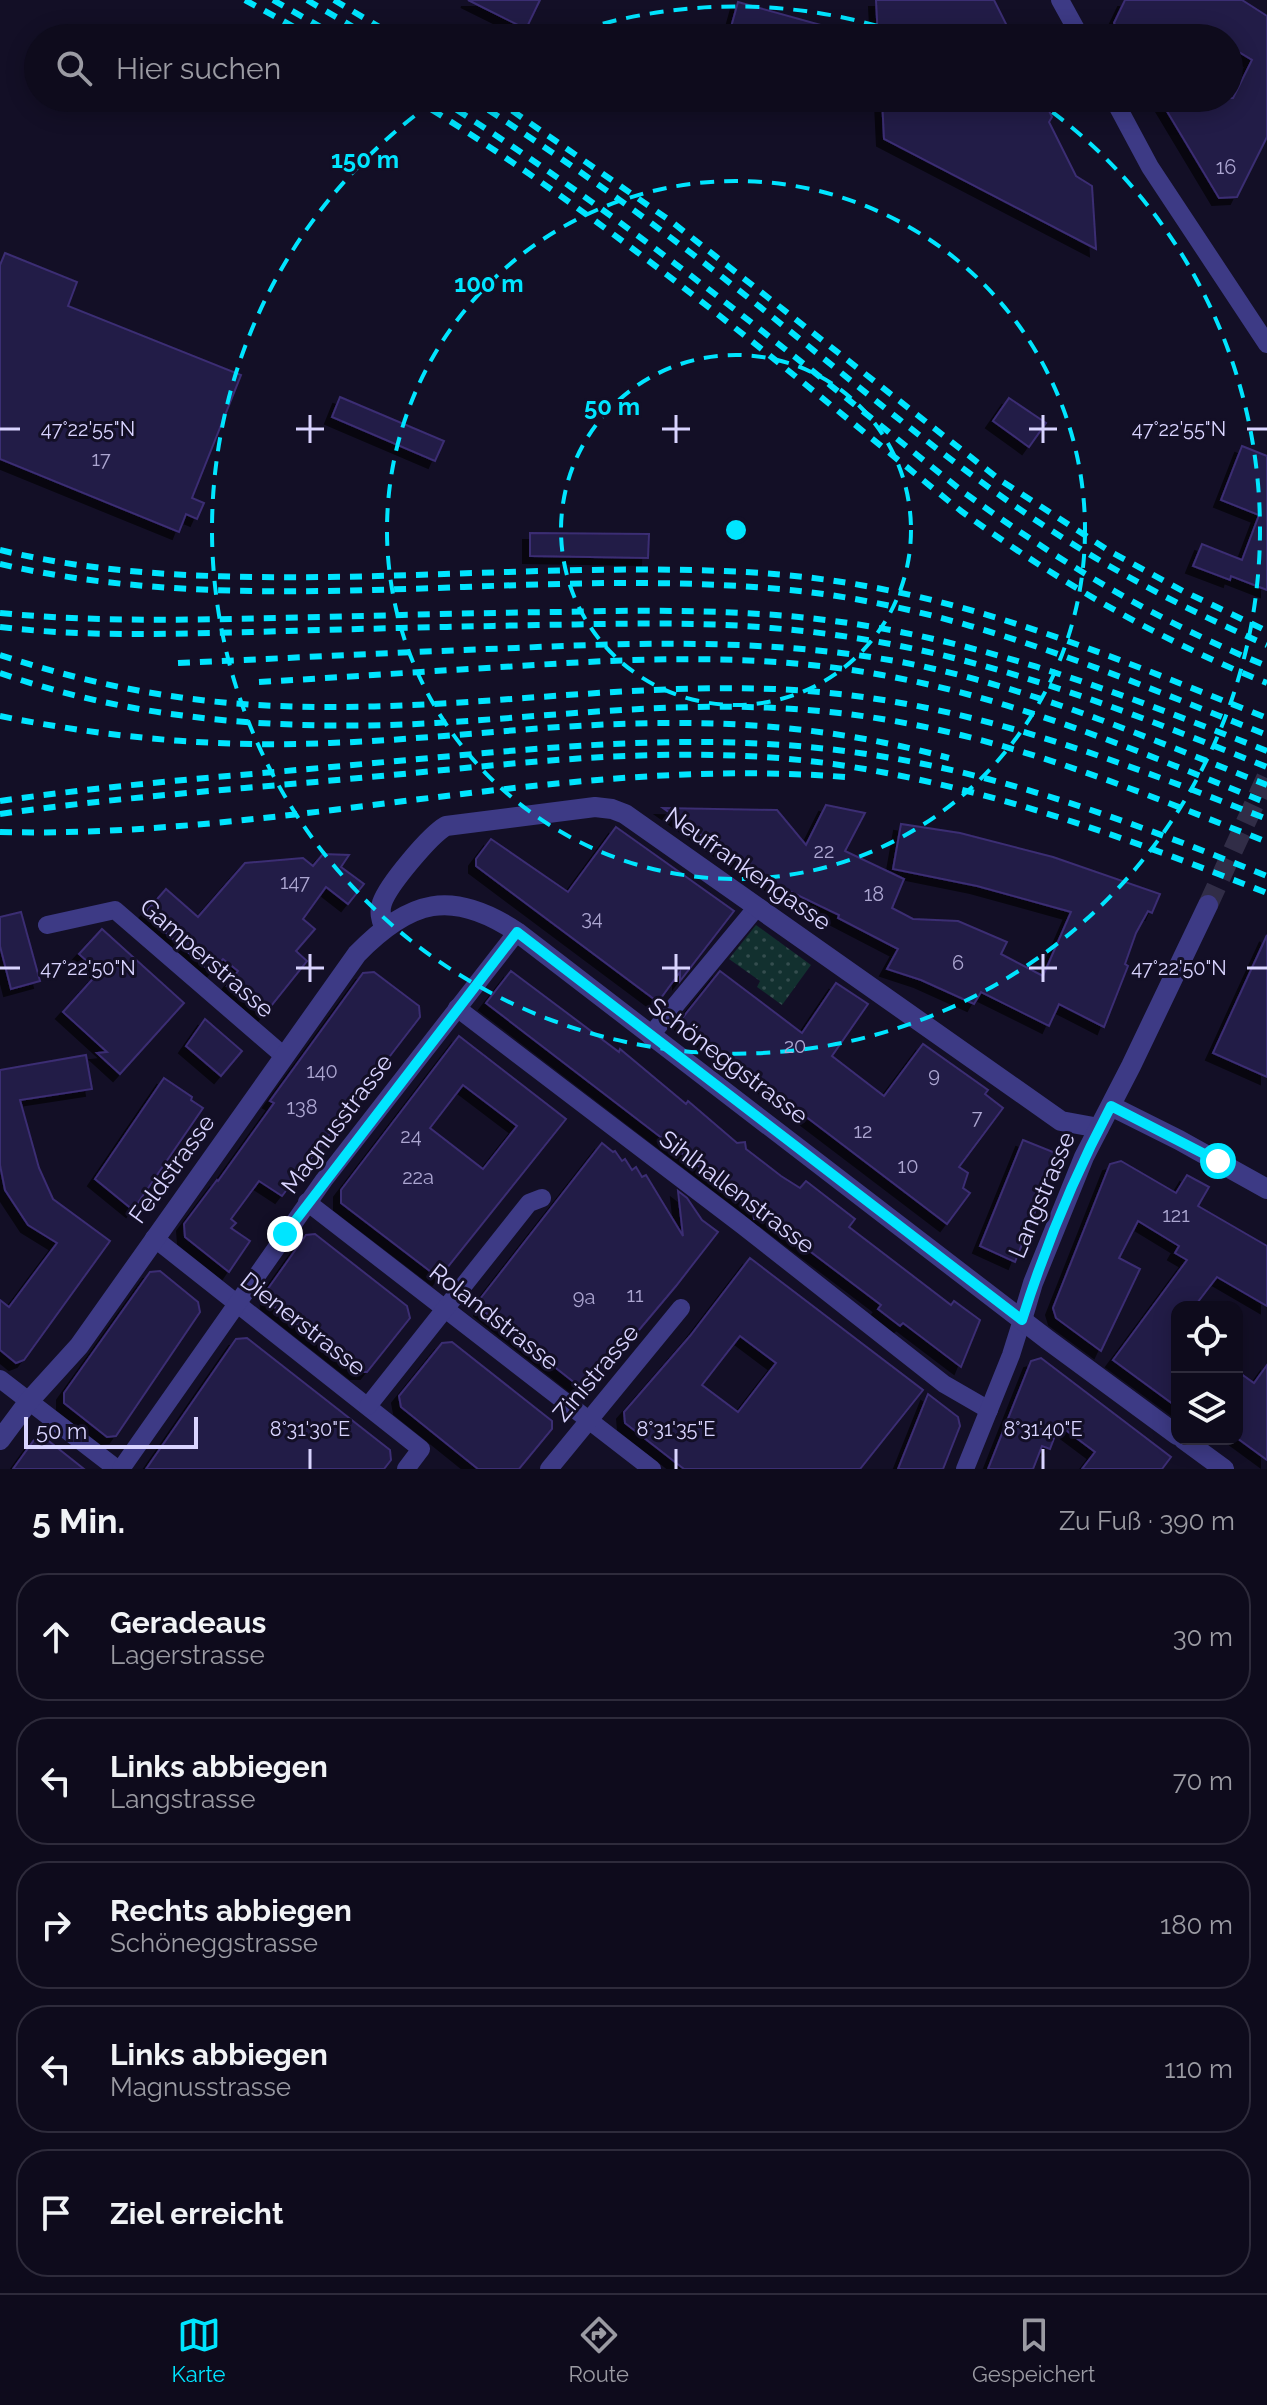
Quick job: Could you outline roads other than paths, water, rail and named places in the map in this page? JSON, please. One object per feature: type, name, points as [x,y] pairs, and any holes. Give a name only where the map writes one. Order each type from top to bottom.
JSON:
[{"type":"street","points":[[1060,0],[1073,24]]},
{"type":"street","points":[[1121,112],[1150,167],[1267,344]]},
{"type":"street","name":"Neufrankengasse","points":[[384,927],[380,910],[386,895],[428,841],[443,828],[459,823],[595,807],[612,809],[625,814],[1061,1121],[1099,1128]]},
{"type":"street","name":"Langstrasse","points":[[965,1469],[1011,1355],[1033,1283],[1073,1184],[1208,905]]},
{"type":"street","name":"Schöneggstrasse","points":[[384,927],[407,912],[450,906],[479,911],[517,932],[1022,1320],[1171,1431]]},
{"type":"street","points":[[650,1036],[757,907]]},
{"type":"street","name":"Gamperstrasse","points":[[47,925],[115,910],[284,1056]]},
{"type":"street","name":"Feldstrasse","points":[[0,1440],[29,1401],[79,1346],[357,954],[384,927]]},
{"type":"street","name":"Magnusstrasse","points":[[119,1469],[307,1202],[517,932]]},
{"type":"street","name":"Sihlhallenstrasse","points":[[457,1008],[818,1283],[944,1384],[989,1410]]},
{"type":"street","points":[[1111,1106],[1267,1189]]},
{"type":"street","points":[[368,1406],[529,1203],[542,1198]]},
{"type":"street","name":"Rolandstrasse","points":[[307,1202],[652,1469]]},
{"type":"street","name":"Dienerstrasse","points":[[154,1238],[421,1449],[406,1469]]},
{"type":"street","name":"Zinistrasse","points":[[549,1469],[681,1308]]},
{"type":"street","points":[[0,1379],[119,1469]]},
{"type":"street","points":[[1191,1445],[1224,1469]]},
{"type":"tunnel","points":[[1208,905],[1267,776]]},
{"type":"railway","points":[[245,0],[289,24]]},
{"type":"railway","points":[[273,0],[315,24]]},
{"type":"railway","points":[[307,0],[348,24]]},
{"type":"railway","points":[[334,0],[374,24]]},
{"type":"railway","points":[[435,112],[626,243],[997,537],[1071,585],[1147,628],[1267,683]]},
{"type":"railway","points":[[459,112],[640,238],[998,517],[1109,588],[1186,630],[1267,666]]},
{"type":"railway","points":[[491,112],[686,249],[897,417],[1006,499],[1125,575],[1267,645]]},
{"type":"railway","points":[[514,112],[672,222],[1000,480],[1111,552],[1267,631]]},
{"type":"railway","points":[[0,550],[81,565],[205,576],[329,577],[693,570],[815,578],[883,589],[1012,622],[1267,718]]},
{"type":"railway","points":[[0,564],[98,581],[196,589],[295,591],[592,583],[691,584],[790,590],[914,611],[974,627],[1092,666],[1267,735]]},
{"type":"railway","points":[[0,613],[139,620],[626,611],[730,612],[799,617],[890,630],[1001,656],[1055,672],[1267,751]]},
{"type":"railway","points":[[0,627],[94,634],[158,634],[683,624],[837,635],[963,660],[1024,678],[1084,697],[1267,767]]},
{"type":"railway","points":[[178,663],[564,646],[709,644],[805,649],[901,662],[995,685],[1132,732],[1267,785]]},
{"type":"railway","points":[[0,655],[138,691],[209,701],[280,706],[404,705],[712,688],[839,694],[965,716],[1026,733],[1146,773],[1267,819]]},
{"type":"railway","points":[[259,682],[655,660],[746,660],[837,668],[932,685],[1029,713],[1125,746],[1267,803]]},
{"type":"railway","points":[[0,673],[107,703],[270,724],[436,723],[705,707],[794,709],[857,715],[978,739],[1036,756],[1151,796],[1267,842]]},
{"type":"railway","points":[[0,716],[123,736],[247,744],[372,741],[542,728],[704,723],[810,731],[880,742],[949,758]]},
{"type":"railway","points":[[0,801],[140,784],[553,748],[733,742],[852,752],[1011,785],[1115,818],[1267,876]]},
{"type":"railway","points":[[0,814],[142,797],[550,761],[664,755],[777,758],[889,774],[1000,800],[1107,833],[1267,893]]},
{"type":"railway","points":[[0,832],[106,831],[211,823],[633,777],[739,773],[845,777]]}]
